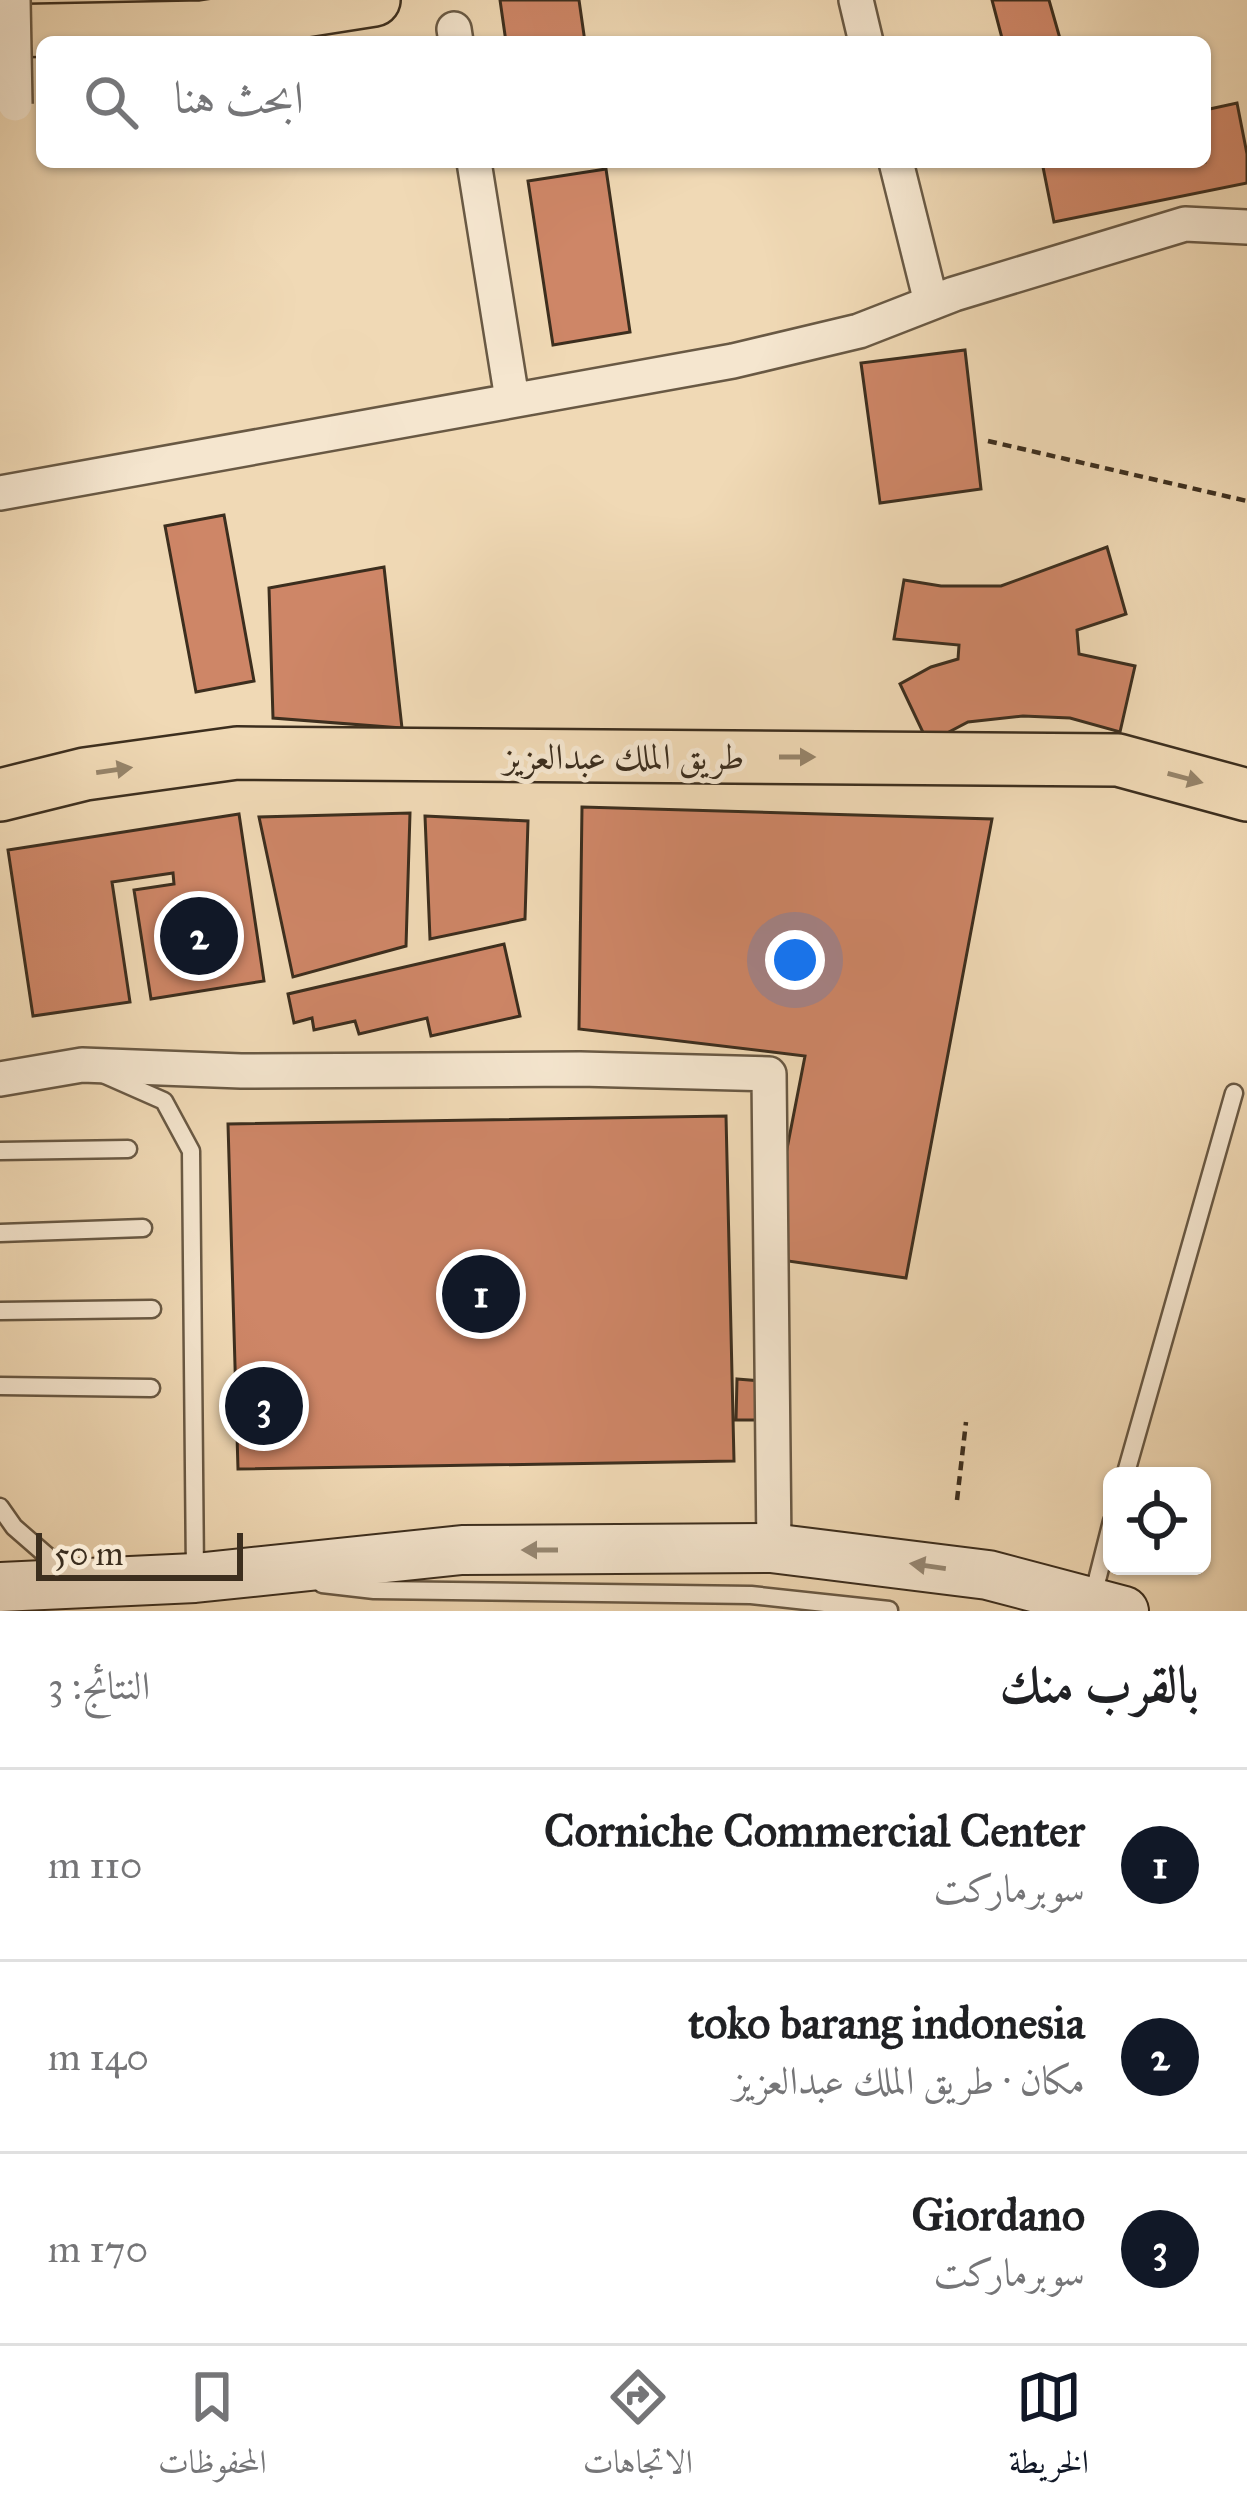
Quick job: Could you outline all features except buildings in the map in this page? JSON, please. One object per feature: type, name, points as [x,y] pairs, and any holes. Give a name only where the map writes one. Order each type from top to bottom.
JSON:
[{"type":"main road","points":[[0,31],[203,27],[374,0]]},
{"type":"main road","name":"طريق الملك عبدالعزيز","points":[[0,795],[85,774],[237,753],[1118,760],[1247,795]]},
{"type":"main road","points":[[51,1591],[462,1550],[774,1550],[988,1575],[1108,1606]]},
{"type":"street","points":[[13,0],[15,104]]},
{"type":"street","points":[[856,0],[865,36]]},
{"type":"street","points":[[476,168],[512,399]]},
{"type":"street","points":[[898,168],[931,302]]},
{"type":"street","points":[[0,493],[754,356],[859,331],[931,302],[1185,224],[1247,227]]},
{"type":"street","points":[[0,1079],[82,1065],[242,1071],[580,1069],[769,1074],[774,1550]]},
{"type":"lane","points":[[82,1065],[164,1101],[191,1151],[219,1576],[374,1590],[751,1594],[890,1610]]},
{"type":"lane","points":[[1128,1467],[1234,1093]]},
{"type":"lane","points":[[0,1151],[128,1150]]},
{"type":"lane","points":[[0,1233],[142,1228]]},
{"type":"lane","points":[[0,1311],[152,1309]]},
{"type":"lane","points":[[0,1387],[151,1388]]},
{"type":"lane","points":[[0,1507],[51,1591]]},
{"type":"lane","points":[[1108,1606],[1109,1575]]},
{"type":"path","points":[[988,441],[1247,501]]},
{"type":"path","points":[[957,1500],[966,1422]]},
{"type":"place","name":"toko barang indonesia","points":[[199,936]]},
{"type":"place","name":"Corniche Commercial Center","points":[[481,1294]]},
{"type":"place","name":"Giordano","points":[[264,1406]]}]
